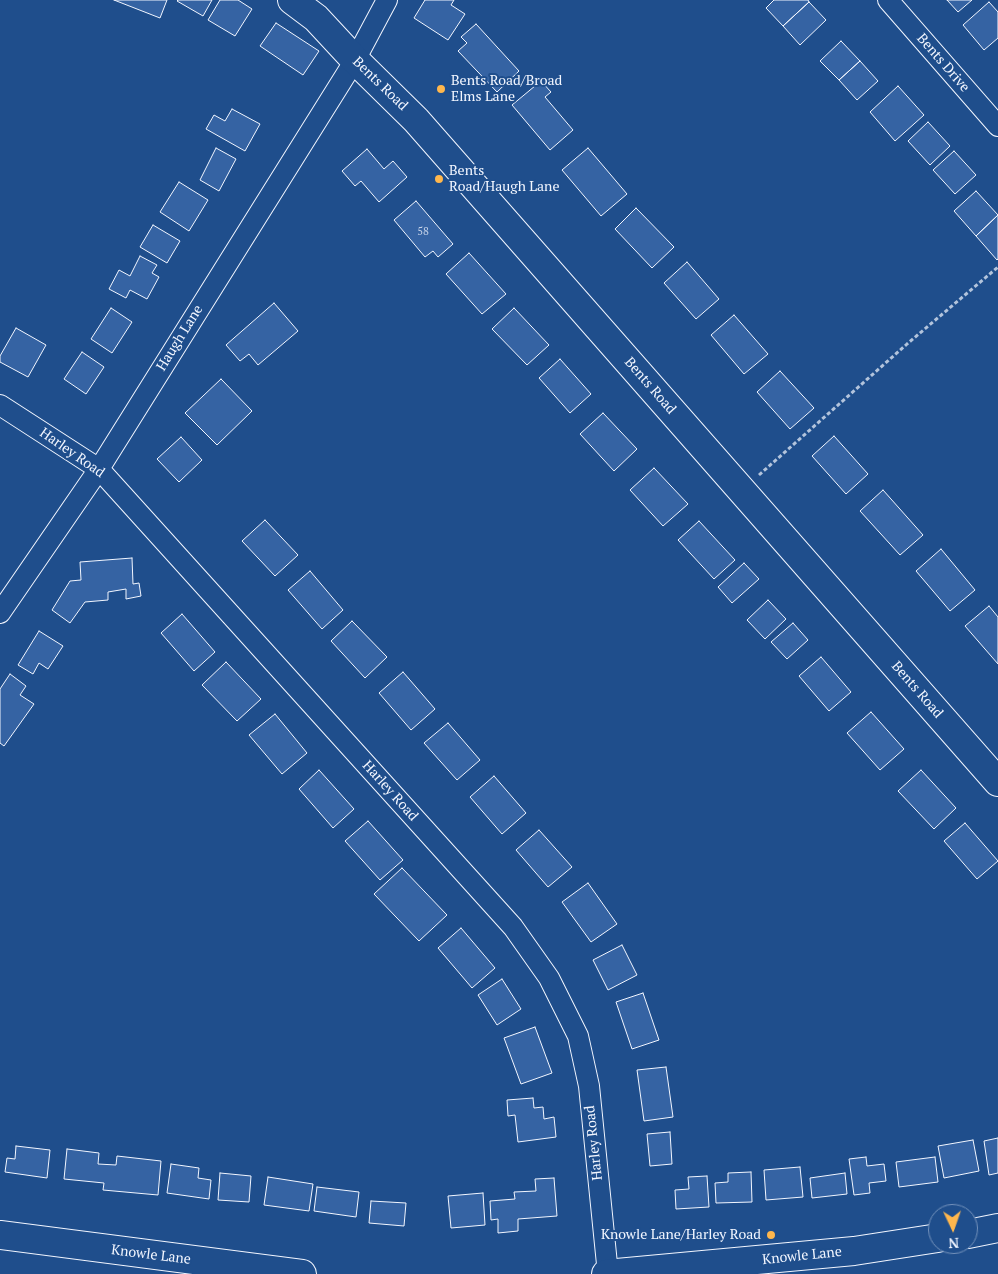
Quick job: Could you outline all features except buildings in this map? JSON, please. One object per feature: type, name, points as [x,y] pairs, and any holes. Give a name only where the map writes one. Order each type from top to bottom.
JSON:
[{"type":"street","name":"Bents Road","points":[[292,0],[316,18],[355,60],[416,120],[998,782]]},
{"type":"street","name":"Haugh Lane","points":[[0,612],[99,469],[355,60],[387,0]]},
{"type":"street","name":"Bents Drive","points":[[888,0],[998,126]]},
{"type":"street","name":"Harley Road","points":[[0,405],[99,469],[512,927],[549,978],[578,1036],[589,1086],[607,1274]]},
{"type":"street","points":[[978,1232],[998,1228]]},
{"type":"street","name":"Knowle Lane","points":[[0,1235],[302,1274]]},
{"type":"street","name":"Knowle Lane","points":[[607,1274],[854,1251],[928,1240]]},
{"type":"path","points":[[742,490],[998,266]]},
{"type":"place","name":"Bents Road/Broad Elms Lane","points":[[441,89]]},
{"type":"place","name":"Bents Road/Haugh Lane","points":[[439,179]]},
{"type":"place","name":"Knowle Lane/Harley Road","points":[[771,1235]]}]
